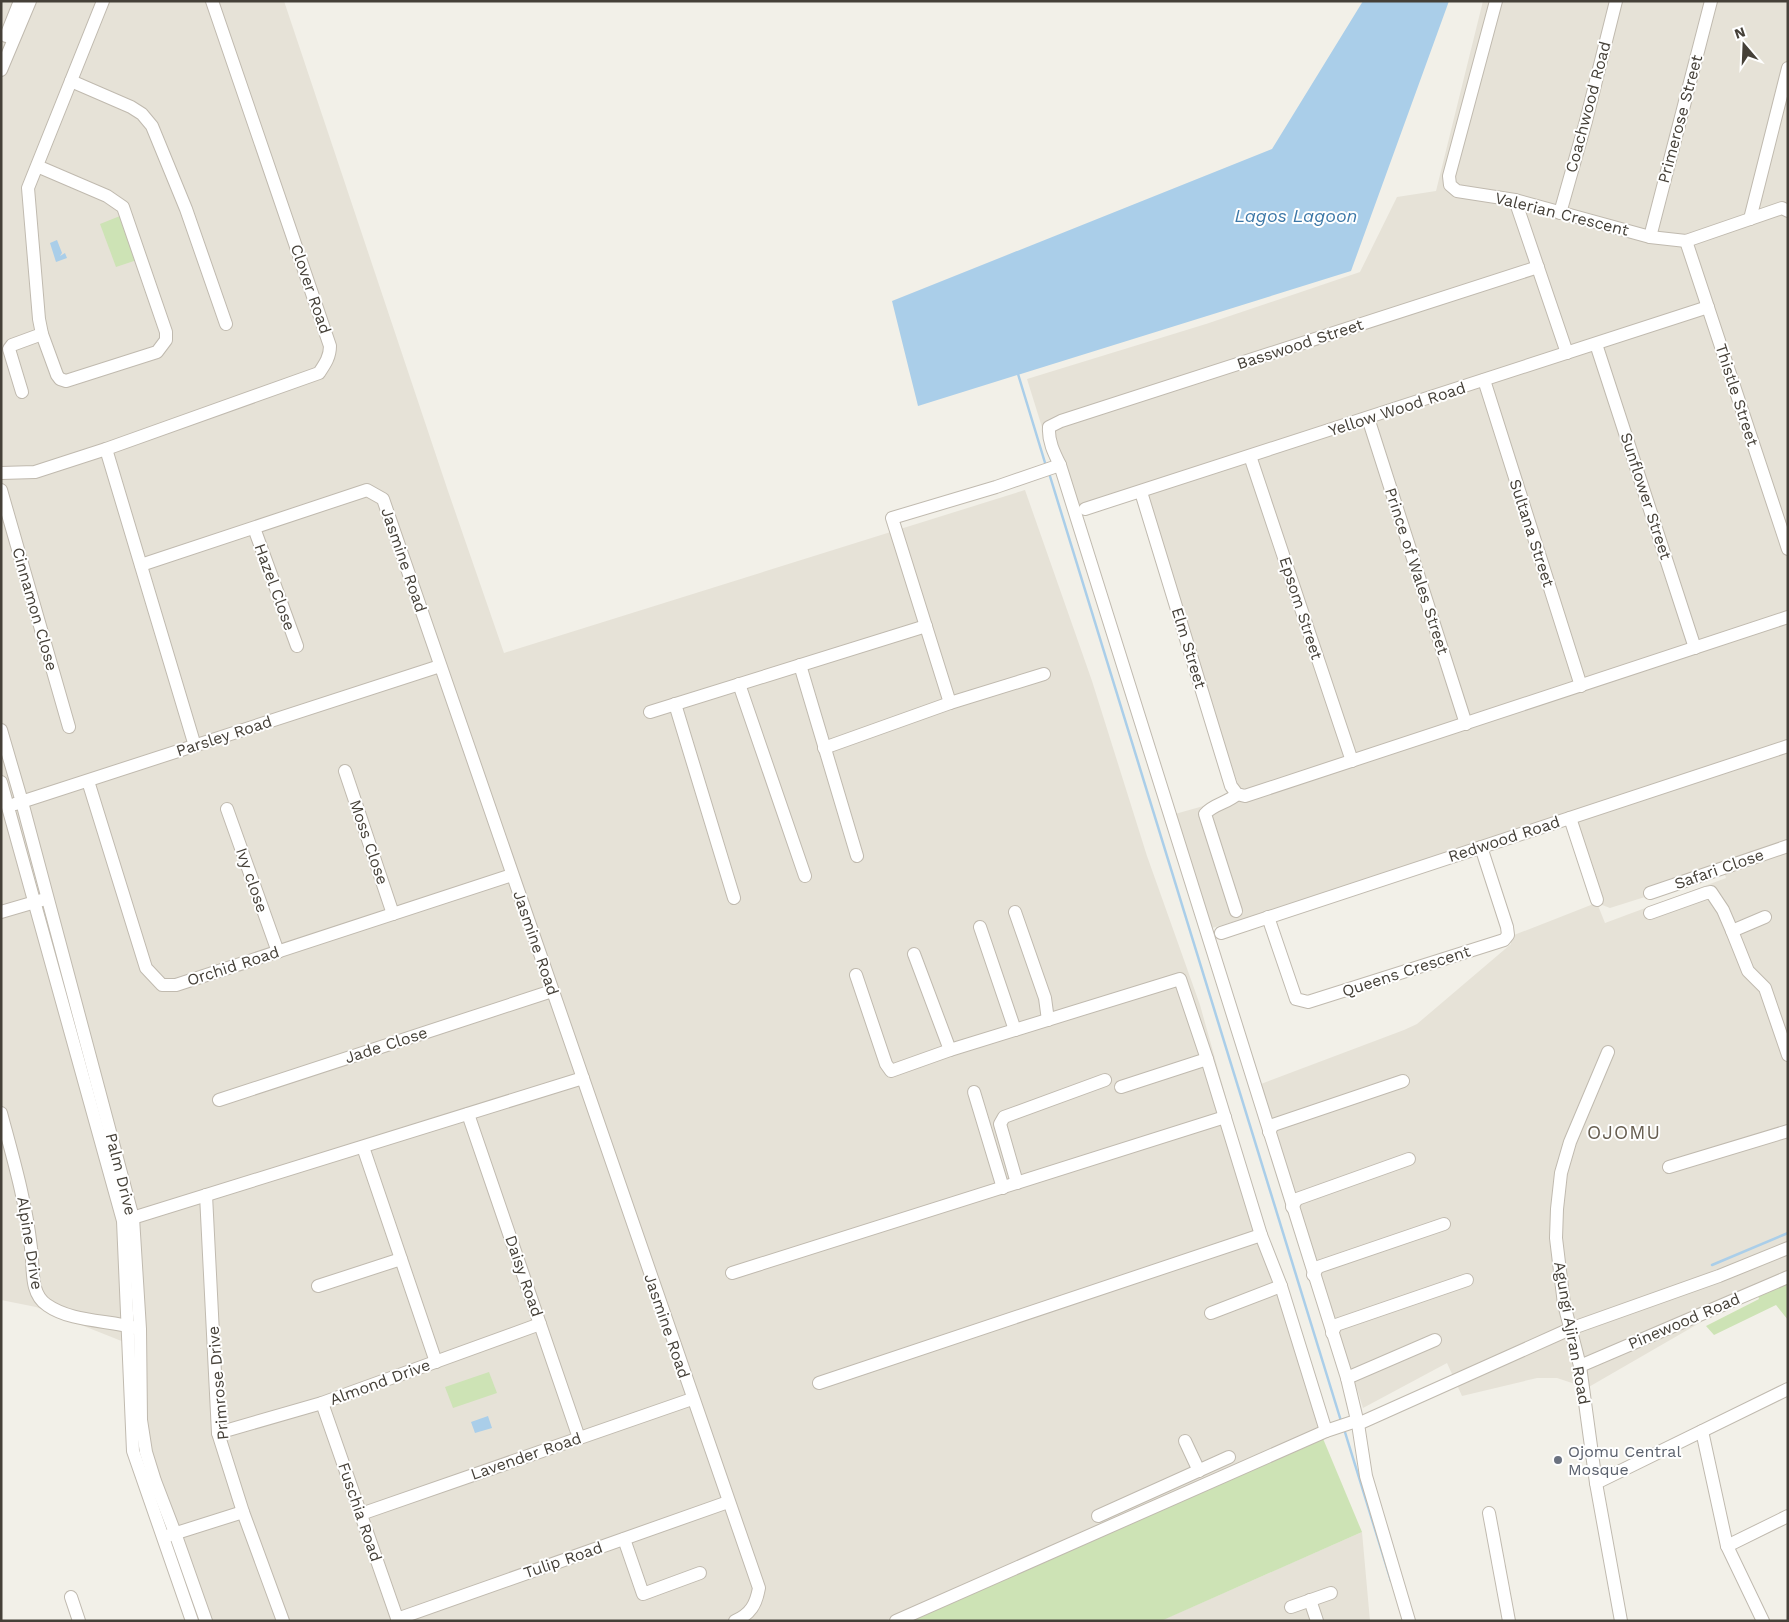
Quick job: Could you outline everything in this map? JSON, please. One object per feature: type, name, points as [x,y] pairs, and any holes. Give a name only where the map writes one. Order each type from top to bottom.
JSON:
[{"type":"street","points":[[1,48],[20,1]]},
{"type":"street","points":[[1,70],[30,1]]},
{"type":"street","points":[[37,166],[107,196],[123,206],[166,332],[166,340],[157,352],[66,381],[57,375],[42,334],[39,319],[28,188],[103,1]]},
{"type":"street","name":"Clover Road","points":[[1,474],[35,472],[106,449],[319,372],[326,363],[330,354],[330,346],[212,1]]},
{"type":"street","name":"Valerian Crescent","points":[[1496,1],[1449,176],[1450,185],[1457,191],[1515,200],[1650,236],[1686,241]]},
{"type":"street","name":"Coachwood Road","points":[[1560,213],[1586,121],[1616,1]]},
{"type":"street","name":"Primerose Street","points":[[1650,236],[1712,1]]},
{"type":"street","points":[[1750,219],[1788,68]]},
{"type":"street","points":[[72,81],[131,107],[142,114],[152,126],[186,209],[226,324]]},
{"type":"street","points":[[1515,200],[1567,353]]},
{"type":"street","points":[[1686,241],[1782,208],[1788,210]]},
{"type":"street","name":"Thistle Street","points":[[1686,241],[1788,549]]},
{"type":"street","name":"Basswood Street","points":[[1057,466],[1050,443],[1049,427],[1062,421],[1538,267]]},
{"type":"street","name":"Yellow Wood Road","points":[[1085,509],[1708,307]]},
{"type":"street","points":[[22,392],[9,349],[12,345],[42,334]]},
{"type":"street","name":"Sunflower Street","points":[[1596,344],[1696,648]]},
{"type":"street","name":"Sultana Street","points":[[1484,380],[1581,686]]},
{"type":"street","name":"Prince of Wales Street","points":[[1368,418],[1466,724]]},
{"type":"street","points":[[106,449],[195,746]]},
{"type":"street","name":"Epsom Street","points":[[1250,456],[1352,761]]},
{"type":"street","points":[[950,704],[892,518],[996,487],[1057,466],[1346,1378],[1366,1476],[1409,1621]]},
{"type":"street","name":"Cinnamon Close","points":[[1,490],[69,727]]},
{"type":"street","name":"Jasmine Road","points":[[141,564],[367,490],[383,499],[692,1399],[759,1588],[756,1602],[743,1617],[735,1621]]},
{"type":"street","name":"Elm Street","points":[[1141,492],[1231,786],[1241,795]]},
{"type":"street","name":"Hazel Close","points":[[254,528],[297,646]]},
{"type":"street","points":[[1236,912],[1205,814],[1209,810],[1241,795],[1466,724],[1788,617]]},
{"type":"street","points":[[650,712],[926,626]]},
{"type":"street","points":[[800,665],[857,856]]},
{"type":"street","name":"Parsley Road","points":[[8,806],[440,666]]},
{"type":"street","points":[[824,748],[950,704],[1044,674]]},
{"type":"street","points":[[739,684],[805,876]]},
{"type":"street","points":[[675,704],[734,898]]},
{"type":"street","name":"Palm Drive","points":[[1,730],[48,898],[128,1220],[141,1420],[146,1452],[192,1621]]},
{"type":"street","name":"Redwood Road","points":[[1221,933],[1788,746]]},
{"type":"street","name":"Moss Close","points":[[345,771],[393,914]]},
{"type":"street","name":"Orchid Road","points":[[88,781],[146,968],[162,985],[176,985],[512,875]]},
{"type":"street","name":"Palm Drive","points":[[1,782],[128,1220]]},
{"type":"street","name":"Ivy close","points":[[227,809],[278,952]]},
{"type":"street","points":[[1570,818],[1597,900]]},
{"type":"street","name":"Safari Close","points":[[1650,893],[1788,846]]},
{"type":"street","name":"Queens Crescent","points":[[1268,917],[1296,998],[1308,1002],[1504,940],[1508,935],[1507,927],[1481,847]]},
{"type":"street","points":[[1650,912],[1711,892],[1723,910],[1748,971],[1765,988],[1788,1055]]},
{"type":"street","points":[[1,912],[48,898]]},
{"type":"street","points":[[1015,912],[1045,998],[1048,1020]]},
{"type":"street","points":[[1732,931],[1765,918]]},
{"type":"street","points":[[980,927],[1015,1030]]},
{"type":"street","points":[[914,954],[950,1050]]},
{"type":"street","points":[[856,975],[883,1057],[891,1071],[950,1050],[1180,979],[1327,1431]]},
{"type":"street","name":"Jade Close","points":[[219,1100],[552,991]]},
{"type":"street","name":"Agungi Ajiran Road","points":[[1608,1052],[1570,1142],[1561,1173],[1556,1238],[1564,1304],[1580,1366],[1596,1483],[1621,1621]]},
{"type":"street","points":[[1121,1087],[1207,1059]]},
{"type":"street","points":[[128,1220],[583,1078]]},
{"type":"street","points":[[1017,1184],[1000,1124],[1004,1117],[1105,1080]]},
{"type":"street","points":[[1269,1132],[1273,1125],[1402,1081]]},
{"type":"street","points":[[974,1092],[1003,1188]]},
{"type":"street","name":"Alpine Drive","points":[[1,1113],[23,1193],[32,1249],[33,1278],[37,1295],[45,1304],[55,1310],[86,1319],[134,1327]]},
{"type":"street","name":"Daisy Road","points":[[468,1114],[579,1438]]},
{"type":"street","points":[[732,1273],[1225,1117]]},
{"type":"street","points":[[1669,1167],[1788,1131]]},
{"type":"street","points":[[363,1147],[436,1362]]},
{"type":"street","points":[[1292,1207],[1296,1199],[1409,1159]]},
{"type":"street","name":"Primrose Drive","points":[[206,1196],[218,1433],[243,1512],[283,1621]]},
{"type":"street","points":[[1314,1274],[1318,1267],[1444,1224]]},
{"type":"street","points":[[819,1383],[1262,1235]]},
{"type":"street","points":[[896,1621],[1327,1431],[1355,1423],[1570,1329],[1718,1276],[1788,1248]]},
{"type":"street","points":[[318,1286],[402,1259]]},
{"type":"street","name":"Pinewood Road","points":[[1580,1366],[1788,1277]]},
{"type":"street","points":[[1332,1333],[1336,1325],[1467,1280]]},
{"type":"street","points":[[1211,1313],[1281,1286]]},
{"type":"street","name":"Almond Drive","points":[[218,1433],[322,1403],[540,1324]]},
{"type":"street","points":[[1346,1378],[1435,1340]]},
{"type":"street","points":[[1596,1483],[1788,1389]]},
{"type":"street","name":"Lavender Road","points":[[361,1514],[692,1399]]},
{"type":"street","name":"Fuschia Road","points":[[322,1403],[397,1620]]},
{"type":"street","points":[[1702,1432],[1727,1546],[1764,1621]]},
{"type":"street","points":[[1185,1441],[1202,1470],[1212,1482]]},
{"type":"street","points":[[1098,1516],[1228,1457]]},
{"type":"street","name":"Tulip Road","points":[[397,1620],[728,1502]]},
{"type":"street","points":[[169,1535],[243,1512]]},
{"type":"street","points":[[1489,1513],[1509,1621]]},
{"type":"street","points":[[1727,1546],[1788,1516]]},
{"type":"street","name":"Palm Drive","points":[[169,1535],[206,1621]]},
{"type":"street","points":[[624,1538],[644,1594],[700,1573]]},
{"type":"street","points":[[1291,1607],[1331,1593]]},
{"type":"street","points":[[71,1597],[79,1621]]},
{"type":"street","points":[[1310,1600],[1317,1621]]},
{"type":"shaded area","points":[[1,1],[284,1],[504,653],[1025,490],[1092,681],[1147,856],[1200,1005],[1319,1429],[885,1621],[185,1621],[129,1451],[124,1342],[36,1307],[1,1300]]},
{"type":"shaded area","points":[[1483,1],[1788,1],[1788,1274],[1754,1285],[1756,1294],[1703,1321],[1587,1388],[1557,1378],[1537,1378],[1462,1396],[1447,1363],[1363,1408],[1261,1084],[1417,1024],[1511,944],[1509,937],[1596,903],[1565,825],[1212,928],[1175,814],[1207,805],[1239,787],[1137,498],[1069,514],[1027,379],[1206,324],[1360,272],[1397,197],[1436,191]],"holes":[[[1724,872],[1726,878],[1605,923],[1597,903],[1610,908]]]},
{"type":"shaded area","points":[[1362,1532],[1370,1621],[1160,1621]]},
{"type":"green space","points":[[120,216],[137,260],[116,267],[100,224]]},
{"type":"green space","points":[[1788,1281],[1788,1320],[1776,1305],[1714,1335],[1706,1326],[1759,1299],[1756,1290]]},
{"type":"green space","points":[[489,1372],[497,1393],[453,1408],[445,1387]]},
{"type":"green space","points":[[1319,1429],[1362,1532],[1161,1621],[900,1621]]},
{"type":"water","name":"Lagos Lagoon","points":[[1363,1],[1449,1],[1351,271],[918,406],[892,301],[1272,149]]},
{"type":"water","points":[[57,240],[62,253],[60,256],[65,253],[67,258],[56,262],[50,243]]},
{"type":"water","points":[[488,1416],[492,1428],[475,1433],[471,1422]]},
{"type":"waterway","points":[[1018,374],[1046,466]]},
{"type":"waterway","points":[[1049,473],[1341,1421]]},
{"type":"waterway","points":[[1712,1265],[1788,1233]]},
{"type":"waterway","points":[[1344,1429],[1391,1581]]},
{"type":"place","name":"Ojomu Central Mosque","points":[[1558,1460]]},
{"type":"district","name":"OJOMU","points":[[1624,1132]]}]
